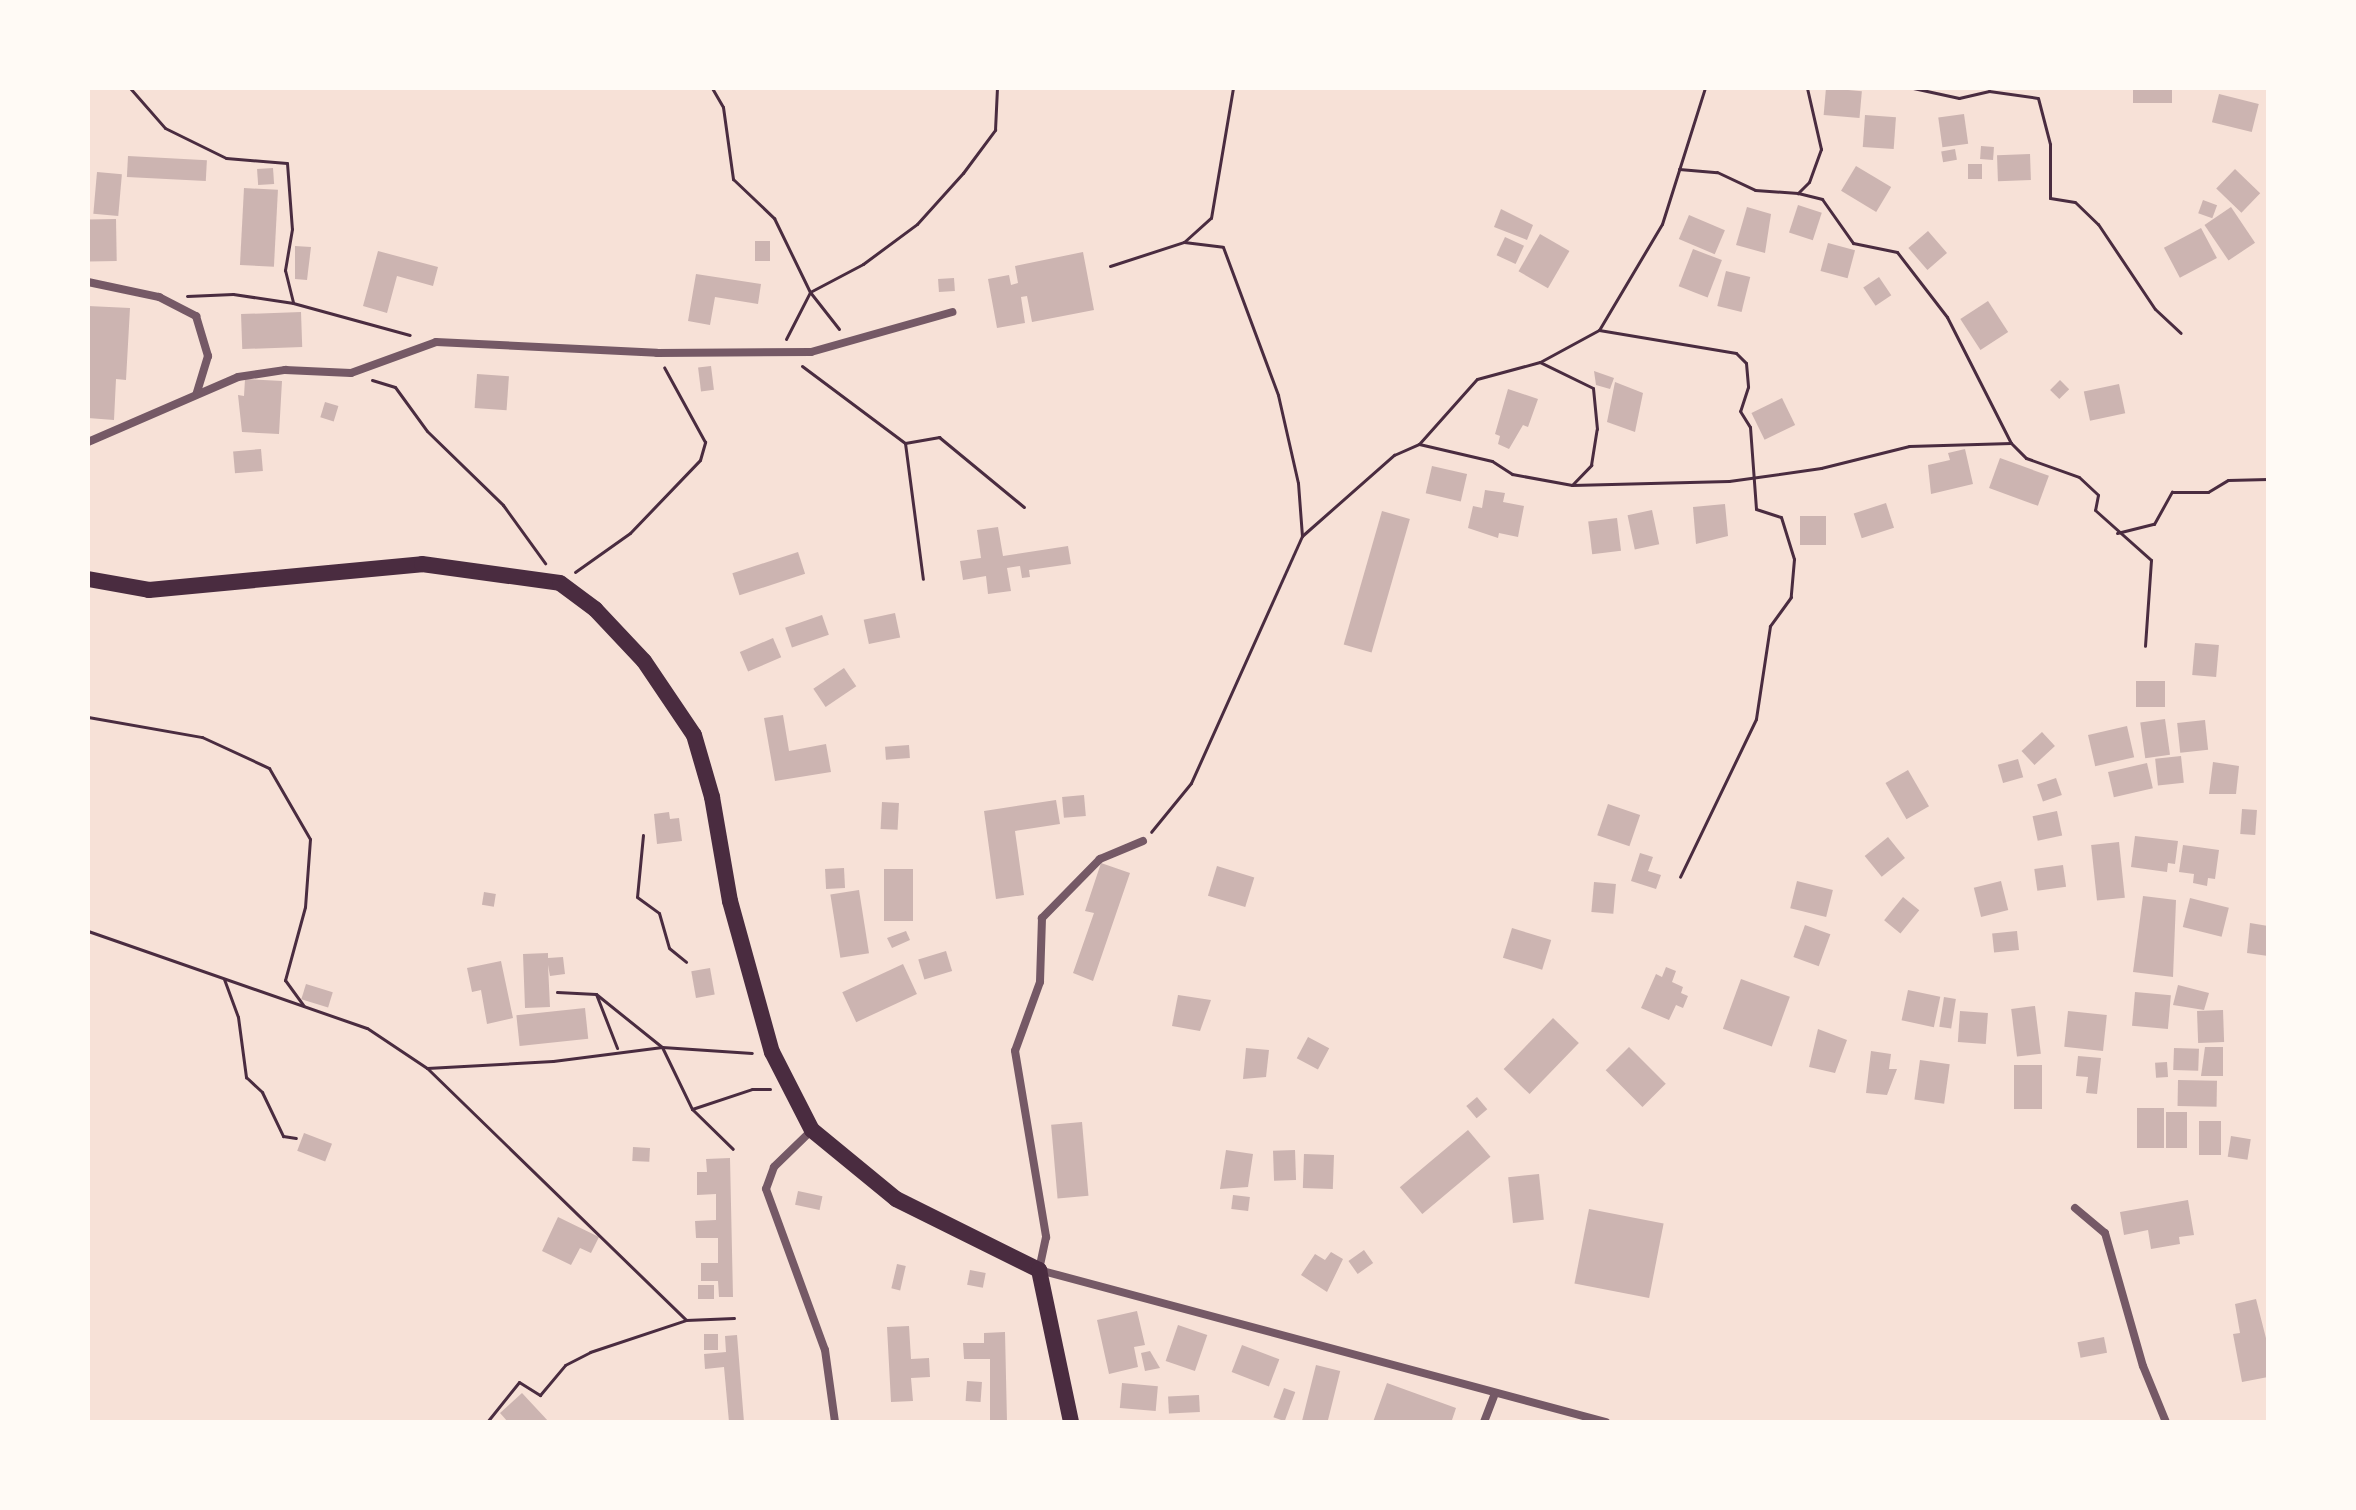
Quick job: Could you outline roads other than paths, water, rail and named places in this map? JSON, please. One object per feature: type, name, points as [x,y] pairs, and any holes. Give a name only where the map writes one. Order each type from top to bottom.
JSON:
[{"type":"main road","points":[[88,579],[149,590],[422,564],[560,583],[595,609],[644,661],[694,735],[712,797],[730,901],[772,1052],[794,1089],[812,1130],[896,1199],[1039,1270],[1071,1422]]},
{"type":"street","points":[[88,282],[159,297],[196,316],[208,356],[197,393]]},
{"type":"street","points":[[88,442],[238,377],[285,370],[351,373],[436,342],[657,353],[811,352],[952,312]]},
{"type":"street","points":[[1143,841],[1100,859],[1042,918],[1040,982],[1015,1051],[1046,1237],[1039,1270],[1606,1422]]},
{"type":"street","points":[[812,1130],[774,1167],[766,1189],[825,1350],[835,1422]]},
{"type":"street","points":[[2075,1208],[2105,1233],[2143,1366],[2166,1422]]},
{"type":"street","points":[[1484,1422],[1495,1394]]}]
